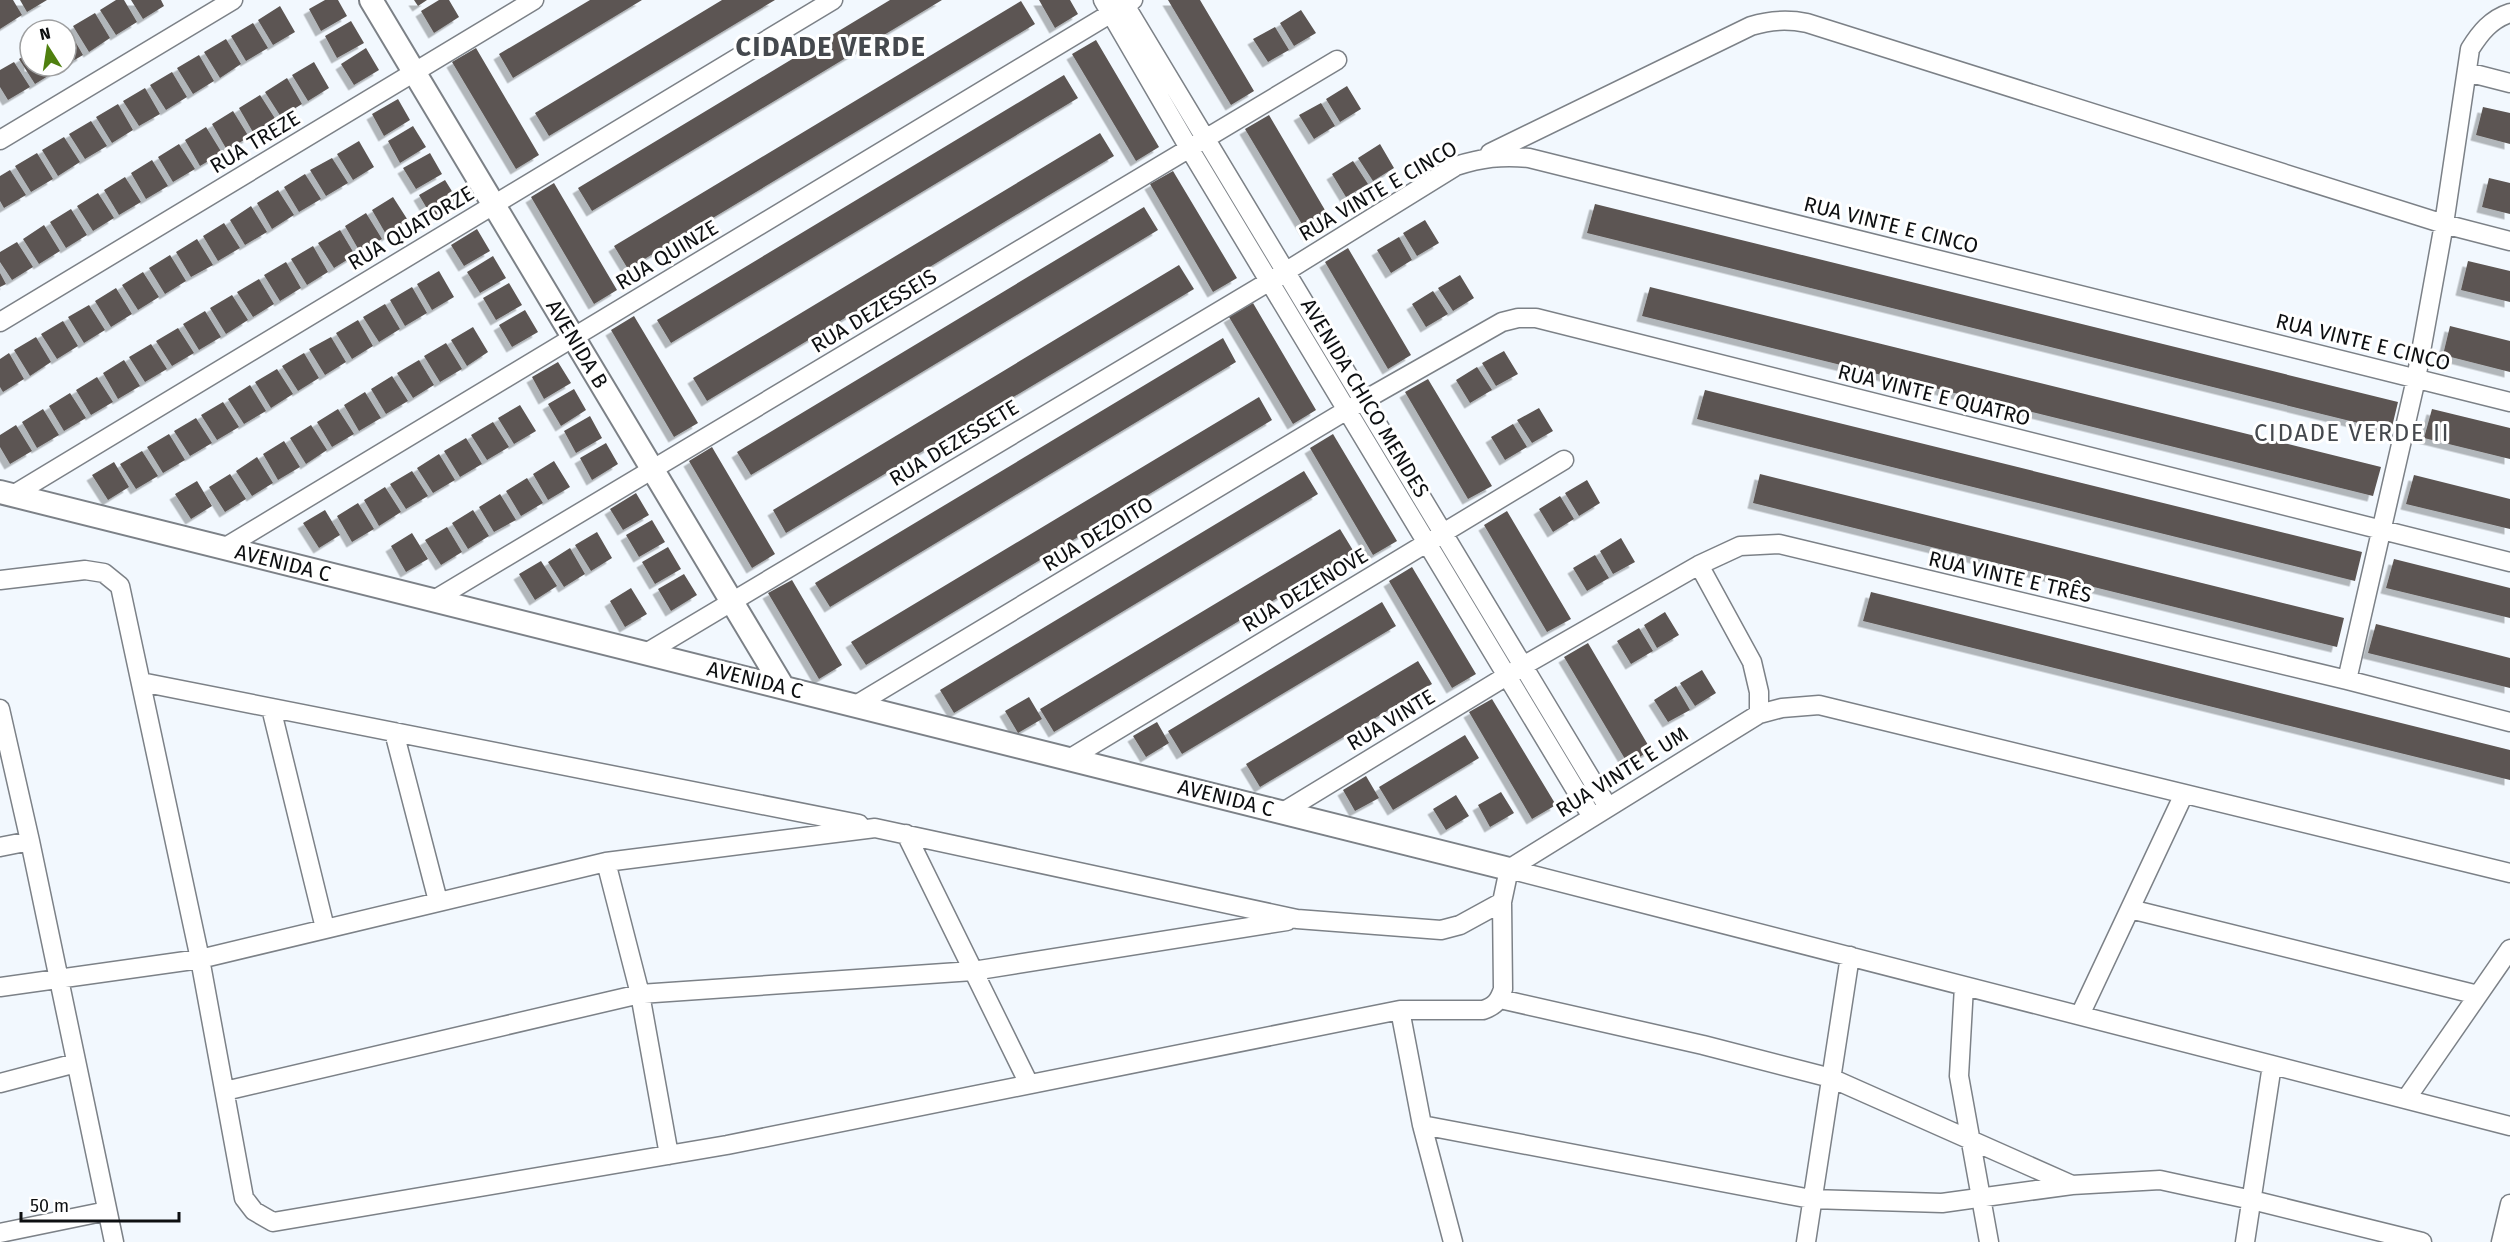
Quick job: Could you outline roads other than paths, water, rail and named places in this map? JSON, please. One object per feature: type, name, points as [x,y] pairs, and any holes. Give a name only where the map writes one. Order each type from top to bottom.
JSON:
[{"type":"street","points":[[0,140],[233,0]]},
{"type":"street","name":"AVENIDA B","points":[[371,0],[783,687]]},
{"type":"street","name":"RUA TREZE","points":[[0,322],[534,0]]},
{"type":"street","name":"RUA QUATORZE","points":[[6,493],[494,205],[833,0]]},
{"type":"street","name":"AVENIDA CHICO MENDES","points":[[1118,4],[1205,139],[1608,807]]},
{"type":"street","name":"AVENIDA CHICO MENDES","points":[[1118,4],[1189,148],[1592,817]]},
{"type":"street","name":"RUA QUINZE","points":[[224,548],[1118,4]]},
{"type":"street","points":[[2347,680],[2416,379],[2444,224],[2470,49],[2481,31],[2510,13]]},
{"type":"street","points":[[1479,159],[1751,26],[1771,20],[1788,19],[1807,23],[2444,224],[2510,241]]},
{"type":"street","name":"RUA DEZESSEIS","points":[[434,600],[1337,60]]},
{"type":"street","points":[[2467,72],[2510,83]]},
{"type":"street","name":"RUA VINTE E CINCO","points":[[1285,272],[1456,166],[1479,159],[1506,155],[1529,158],[2510,402]]},
{"type":"street","name":"RUA DEZESSETE","points":[[646,653],[1285,272]]},
{"type":"street","name":"RUA VINTE E QUATRO","points":[[1363,400],[1502,322],[1518,318],[1536,318],[2510,562]]},
{"type":"street","name":"RUA DEZOITO","points":[[856,705],[1363,400]]},
{"type":"street","name":"RUA DEZENOVE","points":[[1069,759],[1564,460]]},
{"type":"street","name":"AVENIDA C","points":[[6,493],[1509,869]]},
{"type":"street","name":"RUA VINTE E TRÊS","points":[[1523,666],[1700,565],[1740,546],[1753,543],[1779,544],[2347,680],[2510,722]]},
{"type":"street","points":[[1700,565],[1752,662],[1758,692],[1759,714]]},
{"type":"street","points":[[0,580],[85,570],[104,573],[120,586],[200,959],[244,1198],[255,1210],[273,1222],[669,1155],[1400,1010],[1483,1010],[1494,1006],[1500,999],[1503,989],[1502,902],[1509,869],[2510,1126]]},
{"type":"street","name":"RUA VINTE","points":[[1283,812],[1523,666]]},
{"type":"street","points":[[141,682],[906,834],[1297,919],[1442,930],[1460,925],[1502,902]]},
{"type":"street","name":"RUA VINTE E UM","points":[[1509,869],[1759,714],[1782,708],[1820,705],[2510,873]]},
{"type":"street","points":[[271,708],[325,928]]},
{"type":"street","points":[[0,709],[114,1242]]},
{"type":"street","points":[[394,732],[438,901]]},
{"type":"street","points":[[2080,1015],[2184,794]]},
{"type":"street","points":[[0,987],[58,977],[200,959],[606,862],[875,828]]},
{"type":"street","points":[[906,834],[1029,1084]]},
{"type":"street","points":[[0,847],[30,841]]},
{"type":"street","points":[[606,862],[640,994],[669,1155]]},
{"type":"street","points":[[2130,909],[2478,995]]},
{"type":"street","points":[[225,1091],[640,994],[973,971],[1297,919]]},
{"type":"street","points":[[2406,1099],[2510,949]]},
{"type":"street","points":[[1806,1242],[1850,956]]},
{"type":"street","points":[[1964,986],[1959,1076],[1989,1242]]},
{"type":"street","points":[[1500,999],[1831,1078],[2072,1185]]},
{"type":"street","points":[[1400,1010],[1422,1125],[1454,1242]]},
{"type":"street","points":[[0,1083],[76,1063]]},
{"type":"street","points":[[2245,1242],[2272,1065]]},
{"type":"street","points":[[1422,1125],[1811,1199],[1942,1203],[2072,1185],[2160,1180],[2422,1242]]},
{"type":"street","points":[[2501,1242],[2510,1203]]},
{"type":"street","points":[[0,1233],[108,1211]]},
{"type":"district","name":"CIDADE VERDE","points":[[831,47]]},
{"type":"district","name":"CIDADE VERDE II","points":[[2352,433]]}]
